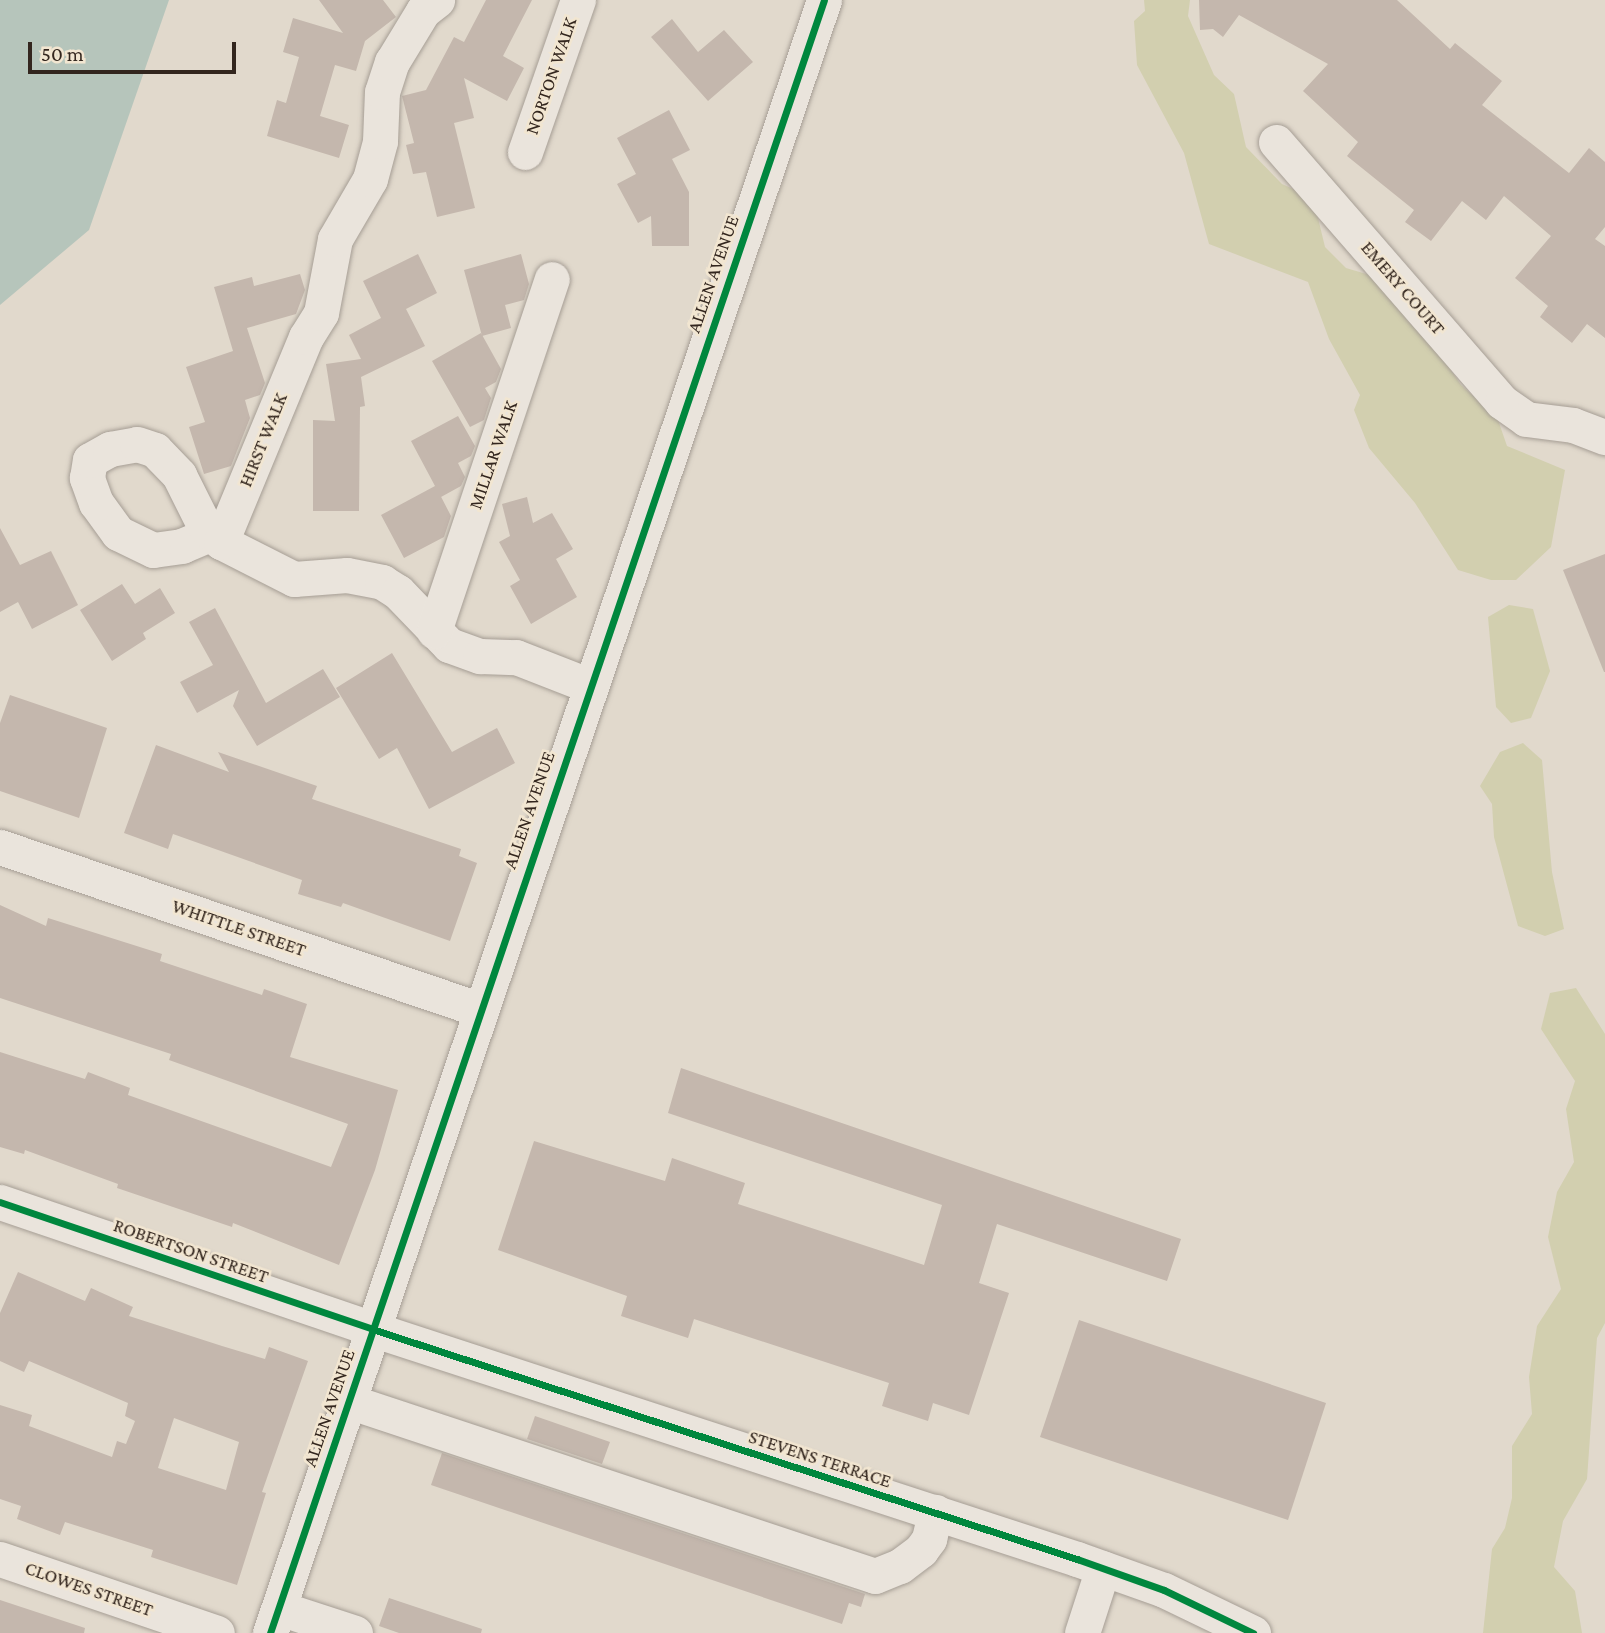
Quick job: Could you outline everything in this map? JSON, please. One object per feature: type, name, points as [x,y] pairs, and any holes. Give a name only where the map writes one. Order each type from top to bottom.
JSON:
[{"type":"street","name":"NORTON WALK","points":[[525,152],[578,0]]},
{"type":"street","name":"ALLEN AVENUE","points":[[274,1621],[478,1009],[820,1]]},
{"type":"street","name":"HIRST WALK","points":[[430,5],[392,62],[383,92],[380,141],[370,179],[335,239],[321,313],[306,337],[215,538],[294,579],[347,575],[382,582],[409,603],[434,631]]},
{"type":"street","name":"EMERY COURT","points":[[1276,142],[1502,402],[1526,419],[1573,425],[1605,437]]},
{"type":"street","name":"MILLAR WALK","points":[[434,631],[552,279]]},
{"type":"street","points":[[434,631],[460,650],[516,657],[588,685]]},
{"type":"street","name":"WHITTLE STREET","points":[[0,847],[478,1009]]},
{"type":"street","name":"ROBERTSON STREET","points":[[0,1202],[372,1329]]},
{"type":"street","name":"STEVENS TERRACE","points":[[372,1329],[1103,1568],[1164,1590],[1253,1633]]},
{"type":"street","points":[[348,1401],[875,1576],[900,1566],[921,1550],[929,1539],[935,1512]]},
{"type":"street","name":"CLOWES STREET","points":[[0,1559],[217,1633]]},
{"type":"street","points":[[1082,1633],[1103,1568]]},
{"type":"street","points":[[274,1621],[355,1633]]},
{"type":"shaded area","points":[[0,0],[169,0],[89,230],[0,305]]},
{"type":"shaded area","points":[[1144,0],[1190,0],[1188,16],[1214,75],[1234,94],[1246,147],[1282,184],[1304,194],[1318,218],[1325,247],[1346,268],[1383,279],[1407,320],[1441,355],[1461,385],[1497,417],[1507,446],[1565,470],[1551,547],[1516,580],[1491,580],[1458,570],[1415,503],[1369,448],[1354,410],[1360,395],[1329,339],[1308,282],[1209,244],[1184,153],[1137,65],[1134,21],[1145,11]]},
{"type":"shaded area","points":[[1509,605],[1533,609],[1550,671],[1531,718],[1511,723],[1496,707],[1488,617]]},
{"type":"shaded area","points":[[1523,743],[1542,760],[1552,872],[1564,929],[1545,936],[1518,926],[1494,837],[1492,804],[1480,786],[1500,752]]},
{"type":"shaded area","points":[[1576,988],[1605,1034],[1605,1323],[1597,1338],[1587,1479],[1563,1521],[1554,1567],[1575,1591],[1582,1633],[1483,1633],[1492,1549],[1505,1528],[1512,1498],[1512,1446],[1532,1414],[1529,1377],[1537,1326],[1561,1289],[1548,1237],[1557,1192],[1574,1162],[1566,1109],[1575,1081],[1541,1029],[1550,993]]},
{"type":"building","points":[[319,0],[383,0],[396,17],[365,41],[356,71],[335,65],[320,116],[349,125],[339,158],[267,136],[277,100],[286,103],[299,57],[283,52],[293,18],[343,33]]},
{"type":"building","points":[[486,0],[532,0],[503,56],[524,68],[507,101],[464,78],[474,118],[454,123],[475,208],[437,217],[426,172],[413,174],[406,145],[414,143],[402,96],[426,90],[454,37],[464,42]]},
{"type":"building","points":[[1199,0],[1397,0],[1450,49],[1455,43],[1502,81],[1482,105],[1569,173],[1589,148],[1605,162],[1605,227],[1595,239],[1605,246],[1605,338],[1587,324],[1572,343],[1540,317],[1548,306],[1515,278],[1551,236],[1504,196],[1486,220],[1462,201],[1431,241],[1405,222],[1414,210],[1347,156],[1358,142],[1303,91],[1328,64],[1239,15],[1223,37],[1213,29],[1200,30]]},
{"type":"building","points":[[672,19],[698,52],[724,30],[753,62],[708,101],[651,37]]},
{"type":"building","points":[[669,110],[690,150],[672,159],[689,192],[689,246],[652,246],[651,216],[638,223],[617,184],[636,174],[617,138]]},
{"type":"building","points":[[418,254],[437,293],[406,309],[425,346],[361,377],[365,406],[360,407],[359,511],[313,511],[313,420],[335,421],[326,364],[361,359],[349,335],[381,318],[363,281]]},
{"type":"building","points":[[521,254],[529,284],[524,300],[505,305],[511,328],[482,336],[464,270]]},
{"type":"building","points":[[300,274],[305,290],[296,314],[247,328],[265,383],[260,395],[245,400],[250,418],[231,466],[204,474],[189,427],[205,422],[186,367],[233,351],[214,287],[252,277],[254,286]]},
{"type":"building","points":[[481,333],[501,369],[496,382],[485,388],[491,398],[484,420],[470,427],[432,361]]},
{"type":"building","points":[[458,416],[475,446],[471,456],[458,463],[465,477],[461,486],[441,497],[451,516],[444,537],[404,558],[381,515],[435,486],[411,441]]},
{"type":"building","points":[[527,497],[533,523],[552,513],[573,549],[556,559],[577,597],[531,624],[510,586],[520,580],[499,542],[510,536],[502,504]]},
{"type":"building","points":[[0,528],[20,565],[51,551],[78,605],[32,629],[18,602],[0,612]]},
{"type":"building","points":[[1605,554],[1605,672],[1604,672],[1563,570]]},
{"type":"building","points":[[122,584],[135,604],[160,588],[175,613],[143,633],[146,639],[112,661],[80,610]]},
{"type":"building","points":[[215,608],[266,703],[323,669],[340,697],[257,746],[233,706],[239,690],[197,713],[180,682],[213,665],[189,622]]},
{"type":"building","points":[[392,653],[452,752],[497,728],[515,763],[429,809],[397,748],[379,759],[336,688]]},
{"type":"building","points":[[10,695],[107,728],[79,818],[0,791],[0,723]]},
{"type":"building","points":[[156,745],[229,772],[218,752],[317,786],[312,799],[461,849],[459,856],[477,863],[450,941],[343,903],[341,907],[298,894],[302,880],[173,834],[168,849],[124,833]]},
{"type":"building","points":[[0,905],[46,926],[48,918],[162,954],[160,961],[262,995],[264,989],[307,1004],[290,1057],[398,1090],[375,1170],[339,1265],[233,1223],[232,1227],[117,1188],[118,1184],[25,1150],[24,1154],[0,1147],[0,1052],[85,1079],[88,1072],[130,1088],[128,1095],[331,1167],[348,1124],[169,1060],[171,1054],[0,998]]},
{"type":"building","points":[[681,1068],[1181,1239],[1167,1281],[997,1224],[979,1283],[1009,1293],[969,1415],[933,1403],[928,1421],[882,1406],[889,1383],[694,1319],[688,1338],[621,1316],[627,1296],[498,1250],[534,1141],[665,1181],[672,1158],[745,1183],[738,1204],[924,1265],[942,1205],[668,1113]]},
{"type":"building","points":[[18,1272],[85,1301],[91,1288],[133,1307],[129,1316],[222,1346],[265,1359],[269,1347],[308,1361],[262,1492],[266,1493],[237,1585],[151,1557],[153,1550],[65,1522],[60,1535],[17,1519],[21,1506],[0,1499],[0,1405],[32,1415],[29,1426],[112,1457],[117,1441],[126,1444],[135,1421],[125,1416],[128,1403],[29,1361],[24,1372],[0,1361],[0,1313]],"holes":[[[174,1418],[239,1442],[226,1490],[158,1468]]]},
{"type":"building","points":[[1079,1320],[1326,1403],[1288,1520],[1040,1437]]},
{"type":"building","points":[[535,1416],[610,1442],[602,1464],[527,1439]]},
{"type":"building","points":[[442,1453],[865,1594],[861,1607],[849,1603],[842,1624],[431,1485]]},
{"type":"building","points":[[389,1598],[482,1629],[481,1633],[399,1633],[379,1626]]},
{"type":"building","points":[[0,1600],[85,1628],[84,1633],[0,1633]]},
{"type":"cycle path","points":[[270,1633],[824,0]]},
{"type":"cycle path","points":[[0,1202],[372,1329],[1077,1559],[1164,1590],[1253,1633]]}]
